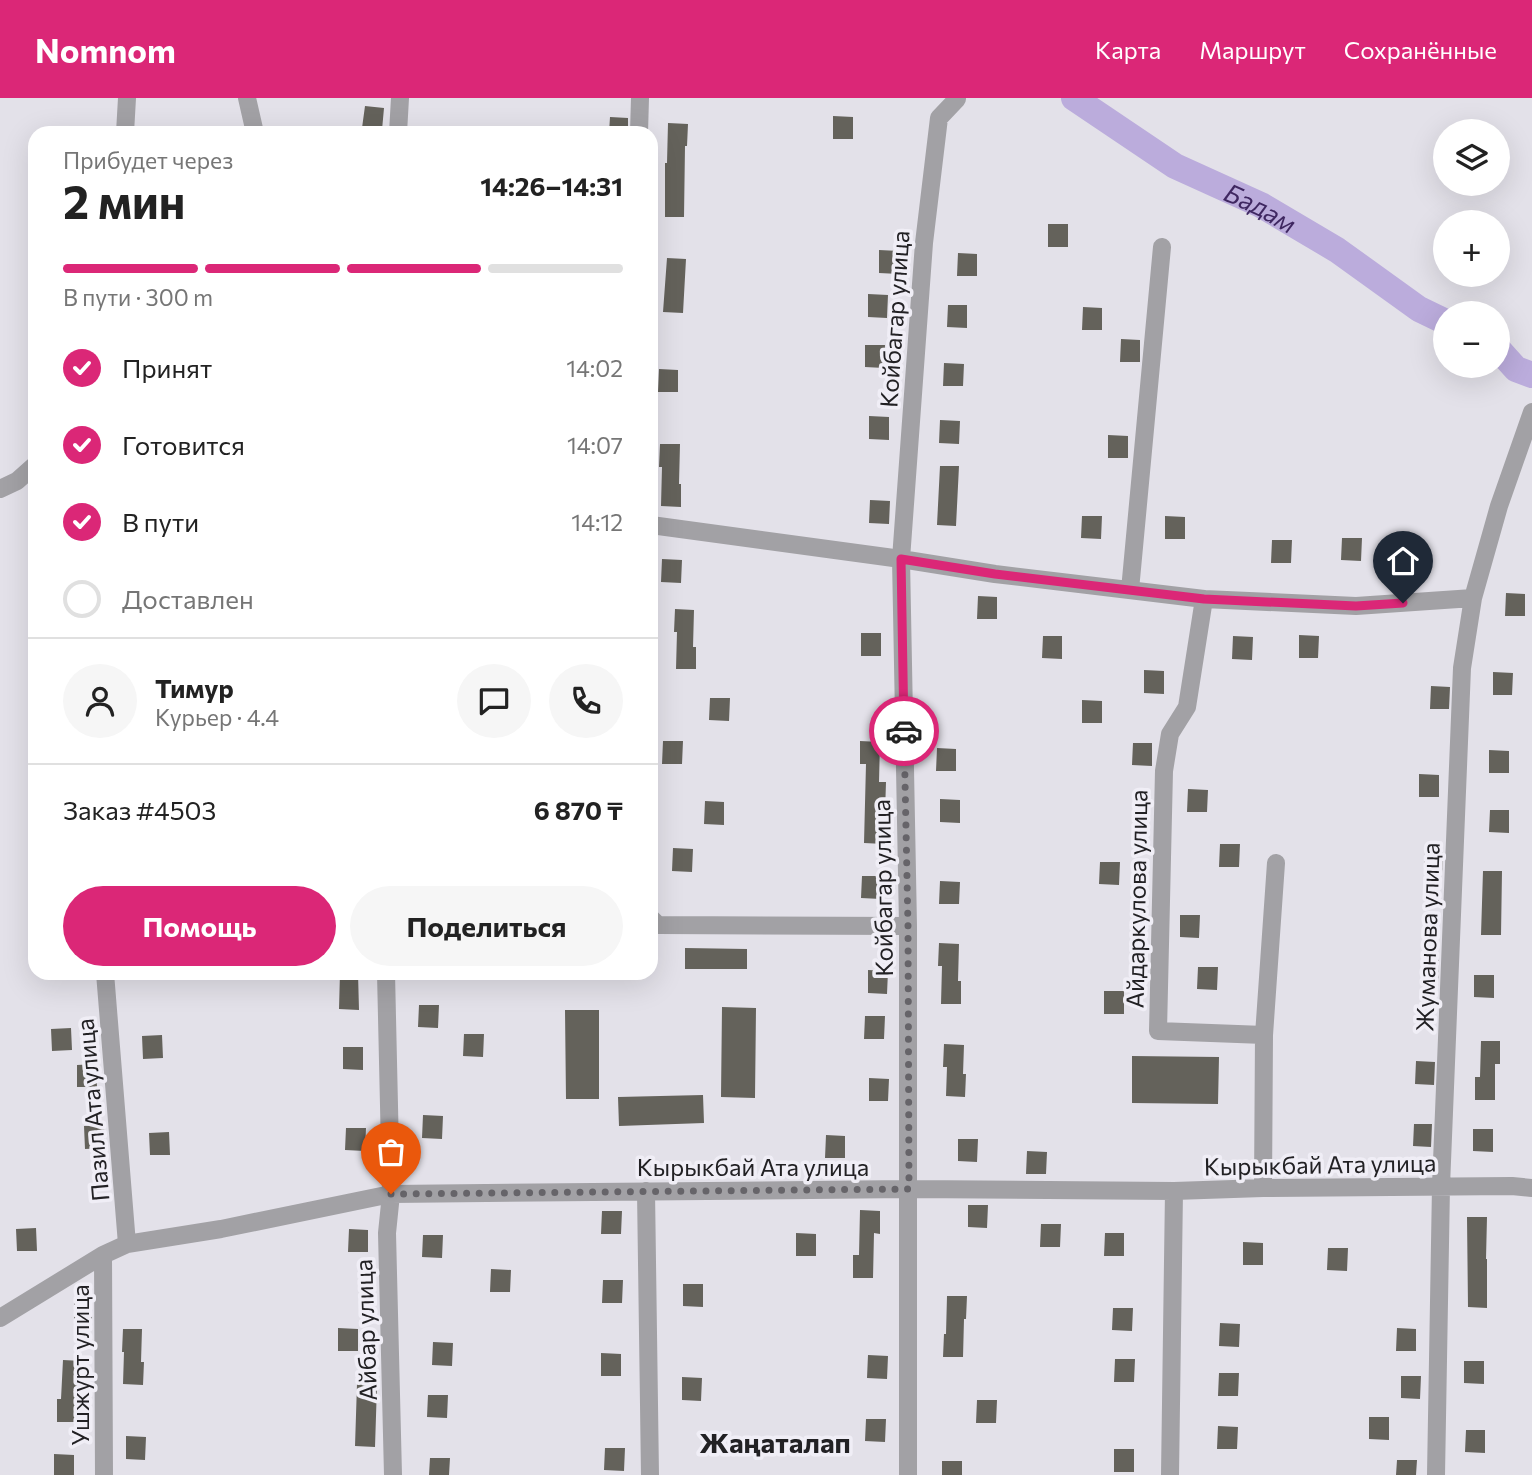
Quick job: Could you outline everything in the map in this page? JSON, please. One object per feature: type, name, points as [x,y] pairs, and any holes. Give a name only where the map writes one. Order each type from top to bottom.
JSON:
[{"type":"street","points":[[125,126],[127,98]]},
{"type":"street","points":[[247,98],[253,126]]},
{"type":"street","points":[[398,126],[400,98]]},
{"type":"street","points":[[639,126],[640,98]]},
{"type":"street","name":"Койбагар улица","points":[[908,1475],[908,926],[901,559],[924,243],[939,118],[957,99]]},
{"type":"street","points":[[1130,590],[1162,247]]},
{"type":"street","name":"Жуманова улица","points":[[1436,1475],[1441,1186],[1462,668],[1473,598],[1499,506],[1532,412]]},
{"type":"street","points":[[0,489],[17,481],[28,471]]},
{"type":"street","points":[[658,526],[995,574],[1204,599],[1356,606],[1473,598]]},
{"type":"street","name":"Айдаркулова улица","points":[[1204,599],[1187,706],[1170,734],[1164,771],[1158,1031],[1264,1035]]},
{"type":"street","points":[[1263,1188],[1264,1035],[1276,863]]},
{"type":"street","points":[[658,925],[908,926]]},
{"type":"street","name":"Пазил Ата улица","points":[[106,980],[127,1244]]},
{"type":"street","name":"Айбар улица","points":[[386,980],[391,1194],[387,1233],[393,1475]]},
{"type":"street","name":"Кырыкбай Ата улица","points":[[0,1318],[103,1255],[127,1244],[221,1229],[391,1194],[909,1189],[1174,1191],[1441,1186],[1532,1188]]},
{"type":"street","points":[[646,1191],[650,1475]]},
{"type":"street","points":[[1170,1475],[1174,1191]]},
{"type":"street","name":"Ушжурт улица","points":[[103,1255],[104,1475]]},
{"type":"building","points":[[365,106],[384,108],[382,126],[362,126]]},
{"type":"building","points":[[833,116],[853,117],[853,139],[833,139]]},
{"type":"building","points":[[610,117],[628,118],[628,126],[609,126]]},
{"type":"building","points":[[668,123],[688,124],[684,217],[665,217]]},
{"type":"building","points":[[1048,224],[1068,224],[1068,247],[1048,247]]},
{"type":"building","points":[[879,250],[899,251],[899,274],[879,273]]},
{"type":"building","points":[[958,253],[977,254],[977,276],[957,276]]},
{"type":"building","points":[[667,258],[686,259],[683,313],[663,312]]},
{"type":"building","points":[[868,294],[888,295],[887,318],[868,317]]},
{"type":"building","points":[[948,305],[967,305],[967,328],[947,327]]},
{"type":"building","points":[[1083,307],[1102,308],[1102,330],[1082,330]]},
{"type":"building","points":[[1121,339],[1140,340],[1140,362],[1120,362]]},
{"type":"building","points":[[865,345],[885,345],[884,368],[865,367]]},
{"type":"building","points":[[944,363],[964,364],[963,386],[943,386]]},
{"type":"building","points":[[659,369],[678,370],[678,392],[658,392]]},
{"type":"building","points":[[869,416],[889,417],[889,440],[869,439]]},
{"type":"building","points":[[940,420],[960,421],[959,444],[939,443]]},
{"type":"building","points":[[1108,435],[1128,436],[1128,458],[1108,458]]},
{"type":"building","points":[[660,444],[680,444],[681,507],[661,506]]},
{"type":"building","points":[[940,466],[959,466],[956,526],[937,525]]},
{"type":"building","points":[[870,500],[890,501],[889,524],[869,523]]},
{"type":"building","points":[[1082,516],[1102,516],[1101,539],[1081,538]]},
{"type":"building","points":[[1165,516],[1185,517],[1185,539],[1165,539]]},
{"type":"building","points":[[1342,538],[1362,538],[1361,561],[1341,560]]},
{"type":"building","points":[[1272,540],[1292,540],[1291,563],[1271,563]]},
{"type":"building","points":[[662,559],[682,560],[681,583],[661,582]]},
{"type":"building","points":[[1506,593],[1525,594],[1525,616],[1505,616]]},
{"type":"building","points":[[978,596],[997,597],[997,619],[977,619]]},
{"type":"building","points":[[675,609],[694,610],[693,647],[696,647],[696,669],[676,669]]},
{"type":"building","points":[[861,633],[881,633],[881,656],[861,656]]},
{"type":"building","points":[[1299,635],[1319,636],[1318,658],[1299,658]]},
{"type":"building","points":[[1043,636],[1062,636],[1062,659],[1042,658]]},
{"type":"building","points":[[1233,636],[1253,637],[1252,660],[1232,659]]},
{"type":"building","points":[[1144,670],[1164,671],[1164,694],[1144,693]]},
{"type":"building","points":[[1493,672],[1513,673],[1512,695],[1493,695]]},
{"type":"building","points":[[1431,686],[1450,687],[1449,709],[1430,709]]},
{"type":"building","points":[[710,698],[730,698],[729,721],[709,720]]},
{"type":"building","points":[[1082,700],[1102,701],[1102,723],[1082,723]]},
{"type":"building","points":[[663,741],[683,741],[682,764],[662,764]]},
{"type":"building","points":[[860,741],[880,742],[879,782],[886,782],[884,844],[864,843],[866,764],[860,764]]},
{"type":"building","points":[[1133,743],[1152,743],[1152,766],[1132,765]]},
{"type":"building","points":[[937,748],[956,749],[956,771],[936,771]]},
{"type":"building","points":[[1489,750],[1509,751],[1509,773],[1489,773]]},
{"type":"building","points":[[1419,774],[1439,775],[1439,797],[1419,797]]},
{"type":"building","points":[[1188,789],[1208,790],[1207,812],[1187,812]]},
{"type":"building","points":[[940,799],[960,800],[960,823],[940,822]]},
{"type":"building","points":[[705,801],[724,802],[724,825],[704,824]]},
{"type":"building","points":[[1490,810],[1509,810],[1509,833],[1489,832]]},
{"type":"building","points":[[1220,844],[1240,844],[1239,867],[1219,867]]},
{"type":"building","points":[[673,848],[693,849],[692,872],[672,871]]},
{"type":"building","points":[[1425,851],[1443,852],[1442,874],[1424,874]]},
{"type":"building","points":[[1100,862],[1120,862],[1119,885],[1099,884]]},
{"type":"building","points":[[1483,871],[1502,871],[1501,935],[1481,935]]},
{"type":"building","points":[[862,876],[881,876],[881,899],[861,898]]},
{"type":"building","points":[[940,881],[960,882],[959,904],[939,904]]},
{"type":"building","points":[[1180,915],[1200,915],[1199,938],[1180,937]]},
{"type":"building","points":[[939,943],[959,944],[958,981],[961,981],[961,1004],[941,1004],[942,966],[938,966]]},
{"type":"building","points":[[685,948],[747,949],[747,969],[685,969]]},
{"type":"building","points":[[1422,960],[1439,960],[1438,983],[1421,982]]},
{"type":"building","points":[[1198,967],[1218,967],[1217,990],[1197,989]]},
{"type":"building","points":[[868,970],[888,971],[887,994],[868,993]]},
{"type":"building","points":[[1474,975],[1494,975],[1494,998],[1474,997]]},
{"type":"building","points":[[340,980],[358,980],[359,1010],[339,1009]]},
{"type":"building","points":[[1104,991],[1124,991],[1124,1014],[1104,1014]]},
{"type":"building","points":[[419,1005],[439,1005],[438,1028],[418,1027]]},
{"type":"building","points":[[722,1007],[756,1008],[755,1098],[721,1097]]},
{"type":"building","points":[[565,1010],[599,1010],[599,1099],[566,1099]]},
{"type":"building","points":[[865,1016],[885,1016],[884,1039],[864,1039]]},
{"type":"building","points":[[71,1028],[72,1050],[52,1051],[51,1029]]},
{"type":"building","points":[[464,1034],[484,1034],[483,1057],[463,1056]]},
{"type":"building","points":[[162,1035],[163,1058],[143,1059],[142,1036]]},
{"type":"building","points":[[1481,1041],[1500,1041],[1500,1064],[1495,1064],[1495,1100],[1475,1100],[1475,1077],[1480,1077]]},
{"type":"building","points":[[944,1044],[964,1045],[965,1097],[946,1096],[947,1067],[943,1067]]},
{"type":"building","points":[[343,1047],[363,1047],[363,1070],[343,1069]]},
{"type":"building","points":[[1132,1056],[1219,1057],[1218,1104],[1132,1103]]},
{"type":"building","points":[[1416,1061],[1435,1062],[1434,1085],[1415,1084]]},
{"type":"building","points":[[96,1064],[97,1087],[77,1087],[77,1065]]},
{"type":"building","points":[[869,1078],[889,1079],[888,1101],[869,1101]]},
{"type":"building","points":[[703,1095],[704,1123],[619,1126],[618,1097]]},
{"type":"building","points":[[423,1115],[443,1116],[442,1139],[422,1138]]},
{"type":"building","points":[[1414,1124],[1432,1124],[1431,1147],[1413,1146]]},
{"type":"building","points":[[104,1125],[105,1148],[85,1149],[84,1126]]},
{"type":"building","points":[[346,1128],[366,1128],[365,1151],[345,1150]]},
{"type":"building","points":[[1473,1129],[1493,1129],[1493,1152],[1473,1151]]},
{"type":"building","points":[[169,1132],[170,1155],[150,1155],[149,1133]]},
{"type":"building","points":[[826,1135],[845,1136],[845,1158],[825,1158]]},
{"type":"building","points":[[958,1139],[978,1139],[977,1162],[958,1161]]},
{"type":"building","points":[[1027,1151],[1047,1152],[1046,1174],[1026,1174]]},
{"type":"building","points":[[968,1205],[988,1205],[987,1228],[968,1227]]},
{"type":"building","points":[[860,1210],[880,1211],[880,1234],[874,1233],[873,1278],[853,1278],[853,1255],[859,1255]]},
{"type":"building","points":[[602,1211],[622,1211],[621,1234],[601,1234]]},
{"type":"building","points":[[1467,1217],[1487,1217],[1487,1308],[1468,1307]]},
{"type":"building","points":[[1041,1224],[1061,1224],[1060,1247],[1040,1247]]},
{"type":"building","points":[[36,1228],[37,1251],[17,1251],[16,1229]]},
{"type":"building","points":[[349,1229],[368,1230],[368,1252],[348,1252]]},
{"type":"building","points":[[796,1233],[816,1234],[816,1256],[796,1256]]},
{"type":"building","points":[[1105,1233],[1124,1233],[1124,1256],[1104,1256]]},
{"type":"building","points":[[423,1235],[443,1235],[442,1258],[422,1257]]},
{"type":"building","points":[[1243,1242],[1263,1243],[1263,1265],[1243,1265]]},
{"type":"building","points":[[1328,1248],[1348,1248],[1347,1271],[1327,1270]]},
{"type":"building","points":[[491,1269],[511,1270],[510,1292],[490,1292]]},
{"type":"building","points":[[603,1280],[623,1280],[622,1303],[602,1303]]},
{"type":"building","points":[[683,1284],[703,1284],[703,1307],[683,1306]]},
{"type":"building","points":[[947,1296],[967,1296],[963,1357],[943,1357]]},
{"type":"building","points":[[74,1300],[92,1300],[92,1323],[74,1323]]},
{"type":"building","points":[[1113,1308],[1133,1308],[1132,1331],[1112,1330]]},
{"type":"building","points":[[1220,1323],[1240,1324],[1239,1347],[1219,1346]]},
{"type":"building","points":[[338,1328],[358,1329],[358,1351],[338,1351]]},
{"type":"building","points":[[1397,1328],[1416,1329],[1416,1351],[1396,1351]]},
{"type":"building","points":[[123,1329],[142,1329],[143,1385],[123,1384]]},
{"type":"building","points":[[433,1342],[453,1343],[452,1366],[432,1365]]},
{"type":"building","points":[[601,1353],[621,1354],[621,1376],[601,1376]]},
{"type":"building","points":[[868,1355],[888,1356],[887,1379],[867,1378]]},
{"type":"building","points":[[1115,1359],[1135,1359],[1134,1382],[1114,1382]]},
{"type":"building","points":[[63,1360],[82,1361],[82,1384],[78,1384],[76,1422],[57,1422],[57,1399],[61,1399]]},
{"type":"building","points":[[1464,1361],[1484,1361],[1484,1384],[1464,1383]]},
{"type":"building","points":[[1219,1373],[1239,1373],[1238,1396],[1218,1396]]},
{"type":"building","points":[[1401,1376],[1421,1376],[1420,1399],[1401,1398]]},
{"type":"building","points":[[682,1377],[702,1378],[701,1401],[682,1400]]},
{"type":"building","points":[[357,1384],[377,1385],[375,1447],[355,1446]]},
{"type":"building","points":[[428,1395],[448,1395],[447,1418],[427,1417]]},
{"type":"building","points":[[977,1400],[997,1400],[996,1423],[976,1423]]},
{"type":"building","points":[[1369,1417],[1389,1417],[1389,1440],[1369,1439]]},
{"type":"building","points":[[866,1419],[886,1419],[885,1442],[865,1441]]},
{"type":"building","points":[[1218,1426],[1238,1427],[1237,1449],[1217,1449]]},
{"type":"building","points":[[1466,1430],[1485,1430],[1485,1453],[1465,1452]]},
{"type":"building","points":[[126,1436],[146,1437],[145,1460],[126,1459]]},
{"type":"building","points":[[605,1448],[625,1448],[624,1471],[604,1470]]},
{"type":"building","points":[[1114,1449],[1134,1449],[1134,1472],[1114,1472]]},
{"type":"building","points":[[54,1454],[74,1455],[74,1475],[54,1475]]},
{"type":"building","points":[[430,1458],[450,1458],[449,1475],[429,1475]]},
{"type":"building","points":[[1397,1460],[1417,1460],[1416,1475],[1396,1475]]},
{"type":"building","points":[[942,1461],[962,1461],[962,1475],[942,1475]]},
{"type":"waterway","name":"Бадам","points":[[1074,98],[1175,166],[1261,205],[1337,250],[1419,309],[1433,316]]},
{"type":"waterway","name":"Бадам","points":[[1510,362],[1516,369],[1532,375]]},
{"type":"way so far","points":[[391,1194],[909,1189],[904,731]]},
{"type":"district","name":"Жаңаталап","points":[[775,1442]]},
{"type":"route","points":[[904,731],[901,559],[995,574],[1204,599],[1356,606],[1403,603]]}]
